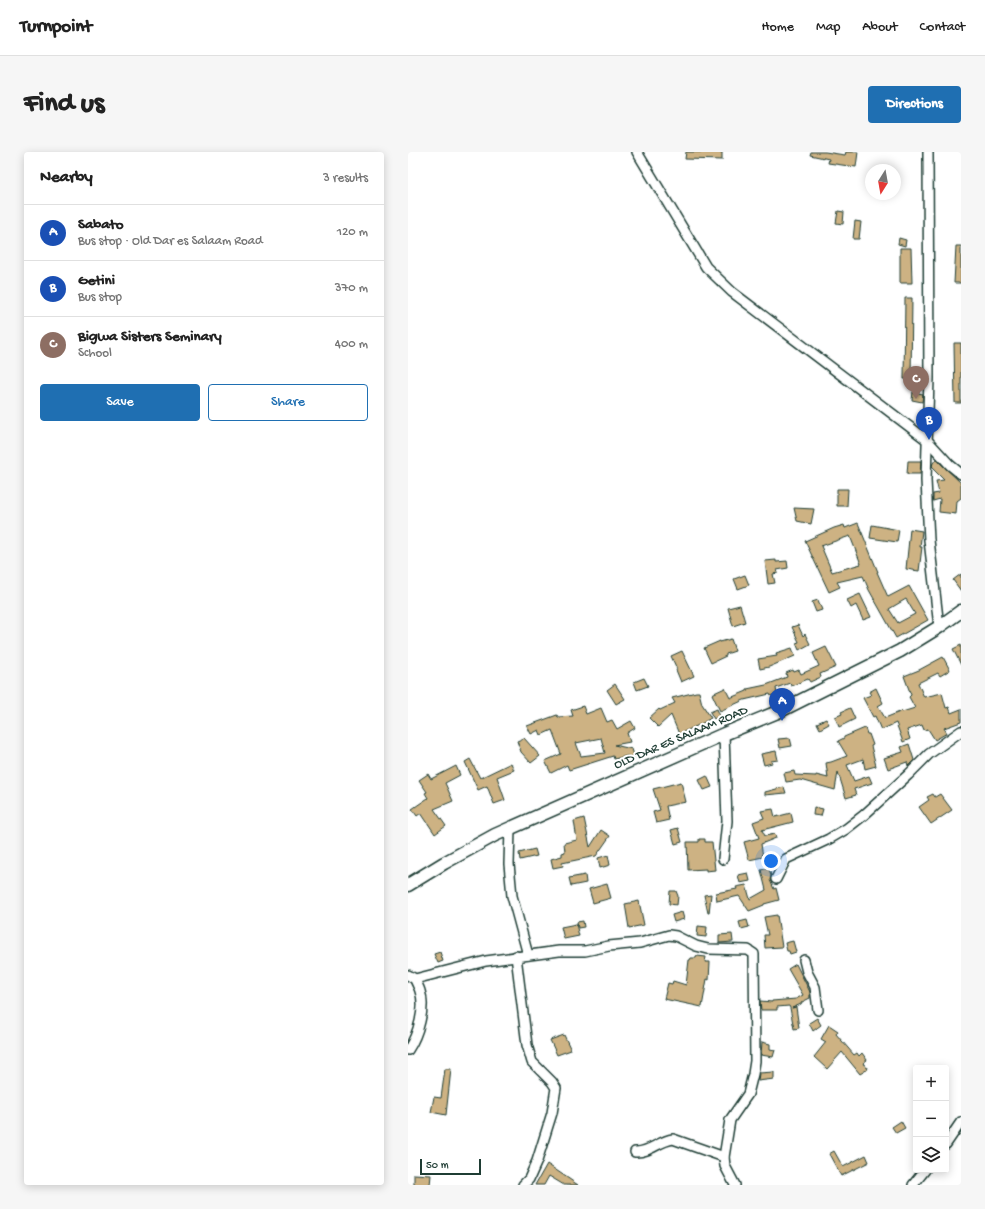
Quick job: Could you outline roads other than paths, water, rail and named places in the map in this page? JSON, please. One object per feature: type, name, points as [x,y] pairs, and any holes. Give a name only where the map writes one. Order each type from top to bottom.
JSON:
[{"type":"street","points":[[637,152],[706,267],[732,292],[927,440],[950,465],[961,474]]},
{"type":"street","points":[[928,152],[929,378],[926,480],[929,540],[939,627]]},
{"type":"street","name":"OLD DAR ES SALAAM ROAD","points":[[408,884],[444,863],[510,829],[724,734],[780,712],[900,651],[939,627],[961,611]]},
{"type":"street","points":[[776,879],[786,860],[846,829],[864,815],[929,754],[961,731]]},
{"type":"street","points":[[723,859],[727,821],[724,734]]},
{"type":"street","points":[[510,829],[509,864],[512,896],[528,955]]},
{"type":"street","points":[[408,1050],[419,1024],[422,1002],[420,992],[411,977],[516,956],[559,951],[585,951],[609,946],[640,943],[669,935],[676,936],[696,946],[708,949],[748,950],[754,954],[753,1074],[748,1094],[730,1120],[724,1157],[725,1166],[735,1185]]},
{"type":"street","points":[[516,956],[527,1045],[532,1062],[556,1088],[556,1097],[552,1113],[537,1161],[529,1178],[523,1185]]},
{"type":"street","points":[[804,960],[807,972],[816,987],[818,1010]]},
{"type":"street","points":[[949,1140],[961,1122]]},
{"type":"street","points":[[635,1152],[643,1152],[666,1140],[673,1139],[724,1157]]},
{"type":"street","points":[[913,1185],[923,1173]]},
{"type":"place","name":"Bigwa Sisters Seminary","points":[[916,399]]},
{"type":"place","name":"Getini","points":[[929,440]]},
{"type":"place","name":"Sabato","points":[[782,721]]}]
